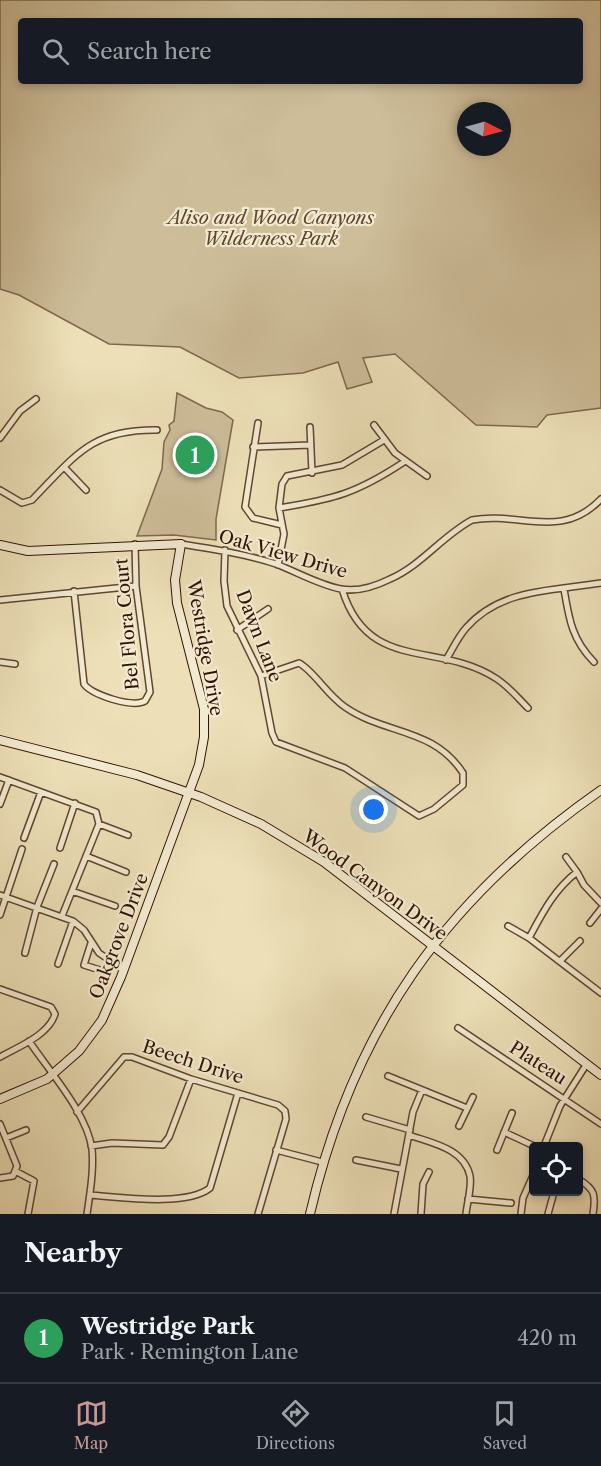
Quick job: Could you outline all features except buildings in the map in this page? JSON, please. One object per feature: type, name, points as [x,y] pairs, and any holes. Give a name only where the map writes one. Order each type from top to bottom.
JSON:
[{"type":"street","points":[[0,438],[20,411],[36,399]]},
{"type":"street","points":[[258,423],[245,507],[253,518],[282,525]]},
{"type":"street","points":[[374,425],[404,462],[427,476]]},
{"type":"street","points":[[310,426],[312,473]]},
{"type":"street","points":[[0,490],[22,503],[32,500],[97,439],[117,432],[157,430]]},
{"type":"street","points":[[278,565],[284,534],[279,508],[282,484],[287,476],[312,473],[342,465],[384,440]]},
{"type":"street","points":[[254,447],[311,445]]},
{"type":"street","points":[[279,508],[331,500],[368,486],[404,462]]},
{"type":"street","points":[[65,468],[86,490]]},
{"type":"street","name":"Oak View Drive","points":[[0,545],[28,551],[135,544],[181,544],[225,550],[278,565],[342,589],[368,587],[406,572],[433,552],[459,527],[472,520],[563,522],[583,515],[601,499]]},
{"type":"street","name":"Bel Flora Court","points":[[74,591],[84,684],[90,691],[134,704],[145,701],[150,692],[136,586],[135,544]]},
{"type":"street","name":"Westridge Drive","points":[[181,544],[175,580],[177,603],[204,709],[202,751],[189,792]]},
{"type":"street","name":"Dawn Lane","points":[[225,550],[225,595],[237,630],[261,676],[272,733],[276,742],[345,768],[412,813],[425,815],[457,792],[464,780],[459,766],[429,740],[346,709],[327,694],[299,663],[261,676]]},
{"type":"street","points":[[446,660],[464,630],[491,606],[520,595],[601,583]]},
{"type":"street","points":[[0,600],[136,586]]},
{"type":"street","points":[[342,589],[349,612],[363,630],[382,644],[446,660],[496,678],[528,708]]},
{"type":"street","points":[[564,589],[571,630],[583,651],[594,662]]},
{"type":"street","points":[[237,630],[268,609]]},
{"type":"street","points":[[0,662],[15,664]]},
{"type":"street","name":"Wood Canyon Drive","points":[[0,741],[137,775],[189,792],[261,824],[324,861],[601,1075]]},
{"type":"street","points":[[0,777],[96,812],[99,825],[62,916]]},
{"type":"street","points":[[0,804],[9,780]]},
{"type":"street","points":[[310,1214],[322,1162],[337,1118],[387,1013],[432,945],[471,898],[503,866],[558,820],[601,790]]},
{"type":"street","points":[[24,838],[41,792]]},
{"type":"street","name":"Oakgrove Drive","points":[[0,1099],[25,1090],[52,1075],[93,1034],[112,1001],[189,792]]},
{"type":"street","points":[[60,848],[75,803]]},
{"type":"street","points":[[99,825],[128,835]]},
{"type":"street","points":[[0,915],[2,896],[22,849]]},
{"type":"street","points":[[86,856],[126,872]]},
{"type":"street","points":[[566,856],[584,885],[601,903]]},
{"type":"street","points":[[25,953],[37,907],[54,864]]},
{"type":"street","points":[[529,938],[547,905],[562,884],[577,872]]},
{"type":"street","points":[[72,891],[115,906]]},
{"type":"street","points":[[2,896],[73,921],[84,930],[99,953],[124,970]]},
{"type":"street","points":[[590,923],[601,909]]},
{"type":"street","points":[[58,964],[73,921]]},
{"type":"street","points":[[508,926],[561,960],[600,990]]},
{"type":"street","points":[[561,960],[580,940]]},
{"type":"street","points":[[91,943],[84,965],[103,971]]},
{"type":"street","points":[[0,989],[51,1007],[55,1014],[52,1023],[29,1041],[0,1057]]},
{"type":"street","name":"Plateau","points":[[458,1028],[601,1124]]},
{"type":"street","points":[[29,1041],[77,1112],[92,1146],[87,1214]]},
{"type":"street","name":"Beech Drive","points":[[77,1112],[124,1057],[132,1057],[191,1079],[278,1105],[285,1110],[286,1119],[276,1150]]},
{"type":"street","points":[[545,1142],[565,1098],[586,1065]]},
{"type":"street","points":[[388,1076],[467,1108]]},
{"type":"street","points":[[92,1146],[112,1143],[163,1145],[169,1137],[191,1079]]},
{"type":"street","points":[[394,1214],[413,1112],[422,1090]]},
{"type":"street","points":[[90,1195],[146,1199],[202,1194],[210,1188],[238,1093]]},
{"type":"street","points":[[459,1126],[473,1097]]},
{"type":"street","points":[[497,1150],[512,1113]]},
{"type":"street","points":[[366,1118],[410,1133],[456,1154],[470,1176],[466,1214]]},
{"type":"street","points":[[0,1124],[17,1166],[17,1172],[13,1176],[0,1178]]},
{"type":"street","points":[[6,1138],[26,1130]]},
{"type":"street","points":[[504,1132],[529,1144]]},
{"type":"street","points":[[258,1214],[276,1150],[322,1162]]},
{"type":"street","points":[[356,1160],[401,1168]]},
{"type":"street","points":[[17,1172],[34,1181],[28,1214]]},
{"type":"street","points":[[421,1214],[423,1184],[429,1172]]},
{"type":"street","points":[[583,1182],[592,1188],[596,1195],[593,1214]]},
{"type":"street","points":[[521,1214],[529,1186]]},
{"type":"street","points":[[548,1214],[553,1196]]},
{"type":"street","points":[[468,1199],[511,1203]]},
{"type":"green space","name":"Aliso and Wood Canyons Wilderness Park","points":[[0,0],[601,0],[601,408],[547,415],[537,427],[476,425],[395,354],[363,358],[372,382],[347,389],[338,362],[303,373],[239,378],[180,347],[109,344],[19,295],[0,289]]},
{"type":"green space","points":[[177,393],[206,408],[222,412],[233,420],[216,519],[216,540],[174,535],[137,536],[162,469],[164,442],[170,430],[169,425],[174,421]]},
{"type":"place","name":"Westridge Park","points":[[195,455]]}]
